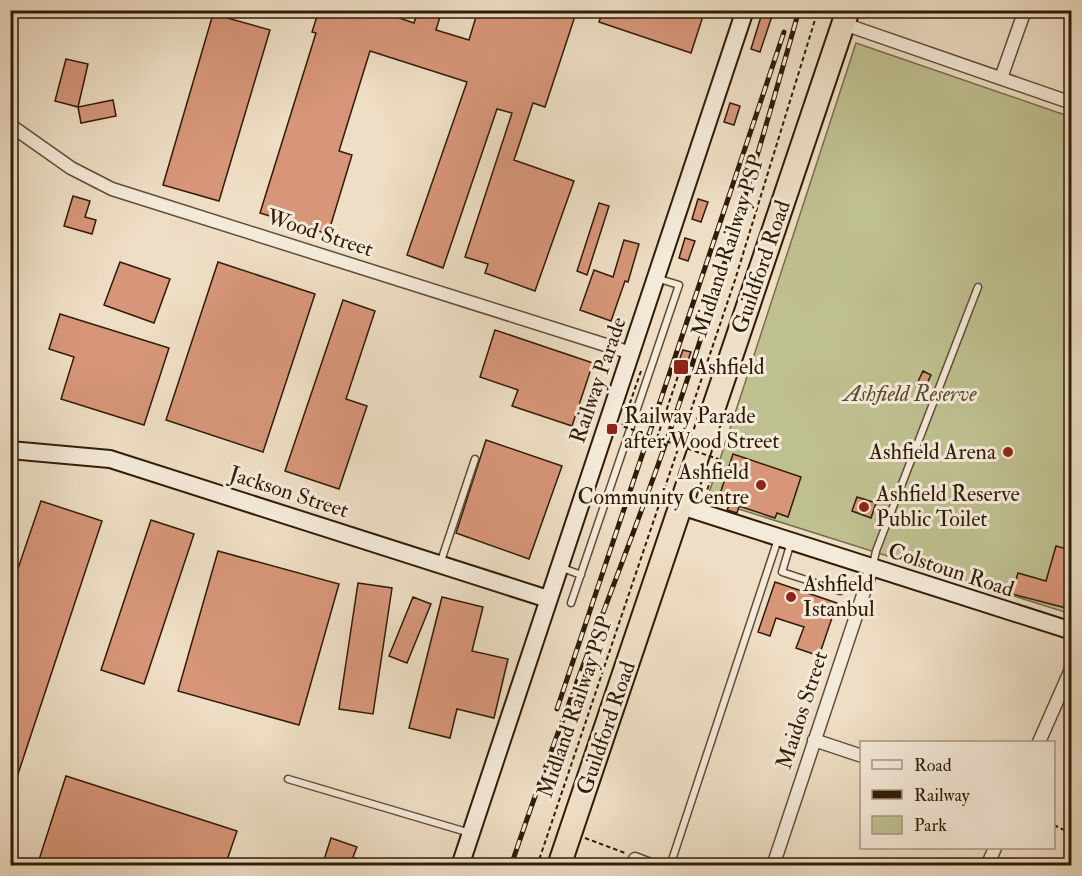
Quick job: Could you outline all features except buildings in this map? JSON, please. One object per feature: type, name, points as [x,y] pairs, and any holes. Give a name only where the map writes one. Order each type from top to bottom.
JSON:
[{"type":"highway","name":"Guildford Road","points":[[559,866],[846,17]]},
{"type":"street","name":"Railway Parade","points":[[460,866],[745,10]]},
{"type":"street","points":[[1001,78],[1025,10]]},
{"type":"street","points":[[846,17],[1001,78],[1071,102]]},
{"type":"street","name":"Wood Street","points":[[10,125],[70,168],[112,189],[631,354]]},
{"type":"street","name":"Jackson Street","points":[[10,450],[110,459],[548,599]]},
{"type":"street","name":"Colstoun Road","points":[[681,506],[1071,631]]},
{"type":"street","name":"Maidos Street","points":[[773,866],[872,568]]},
{"type":"street","points":[[1039,741],[1071,667]]},
{"type":"street","points":[[814,740],[860,756]]},
{"type":"street","points":[[987,866],[995,849]]},
{"type":"street","points":[[635,860],[653,866]]},
{"type":"lane","points":[[571,603],[679,285],[656,278]]},
{"type":"lane","points":[[872,568],[876,551],[978,287]]},
{"type":"lane","points":[[440,564],[475,459]]},
{"type":"lane","points":[[785,540],[782,572],[840,591]]},
{"type":"lane","points":[[670,866],[785,540]]},
{"type":"lane","points":[[559,567],[581,575]]},
{"type":"lane","points":[[288,779],[471,833]]},
{"type":"path","name":"Midland Railway PSP","points":[[537,866],[735,280],[818,10]]},
{"type":"path","points":[[657,438],[681,367]]},
{"type":"path","points":[[641,370],[622,426],[718,459],[703,502]]},
{"type":"path","points":[[1055,826],[1071,834]]},
{"type":"path","points":[[570,834],[619,849],[635,860]]},
{"type":"green space","name":"Ashfield Reserve","points":[[856,43],[1071,117],[1071,614],[707,499]]},
{"type":"railway","points":[[511,866],[678,409],[732,239],[799,10]]},
{"type":"railway","points":[[557,709],[784,32]]},
{"type":"place","name":"Ashfield","points":[[681,367]]},
{"type":"place","name":"Railway Parade after Wood Street","points":[[612,429]]},
{"type":"place","name":"Ashfield Arena","points":[[1008,452]]},
{"type":"place","name":"Ashfield Community Centre","points":[[761,485]]},
{"type":"place","name":"Ashfield Reserve Public Toilet","points":[[864,507]]},
{"type":"place","name":"Ashfield Istanbul","points":[[791,597]]}]
